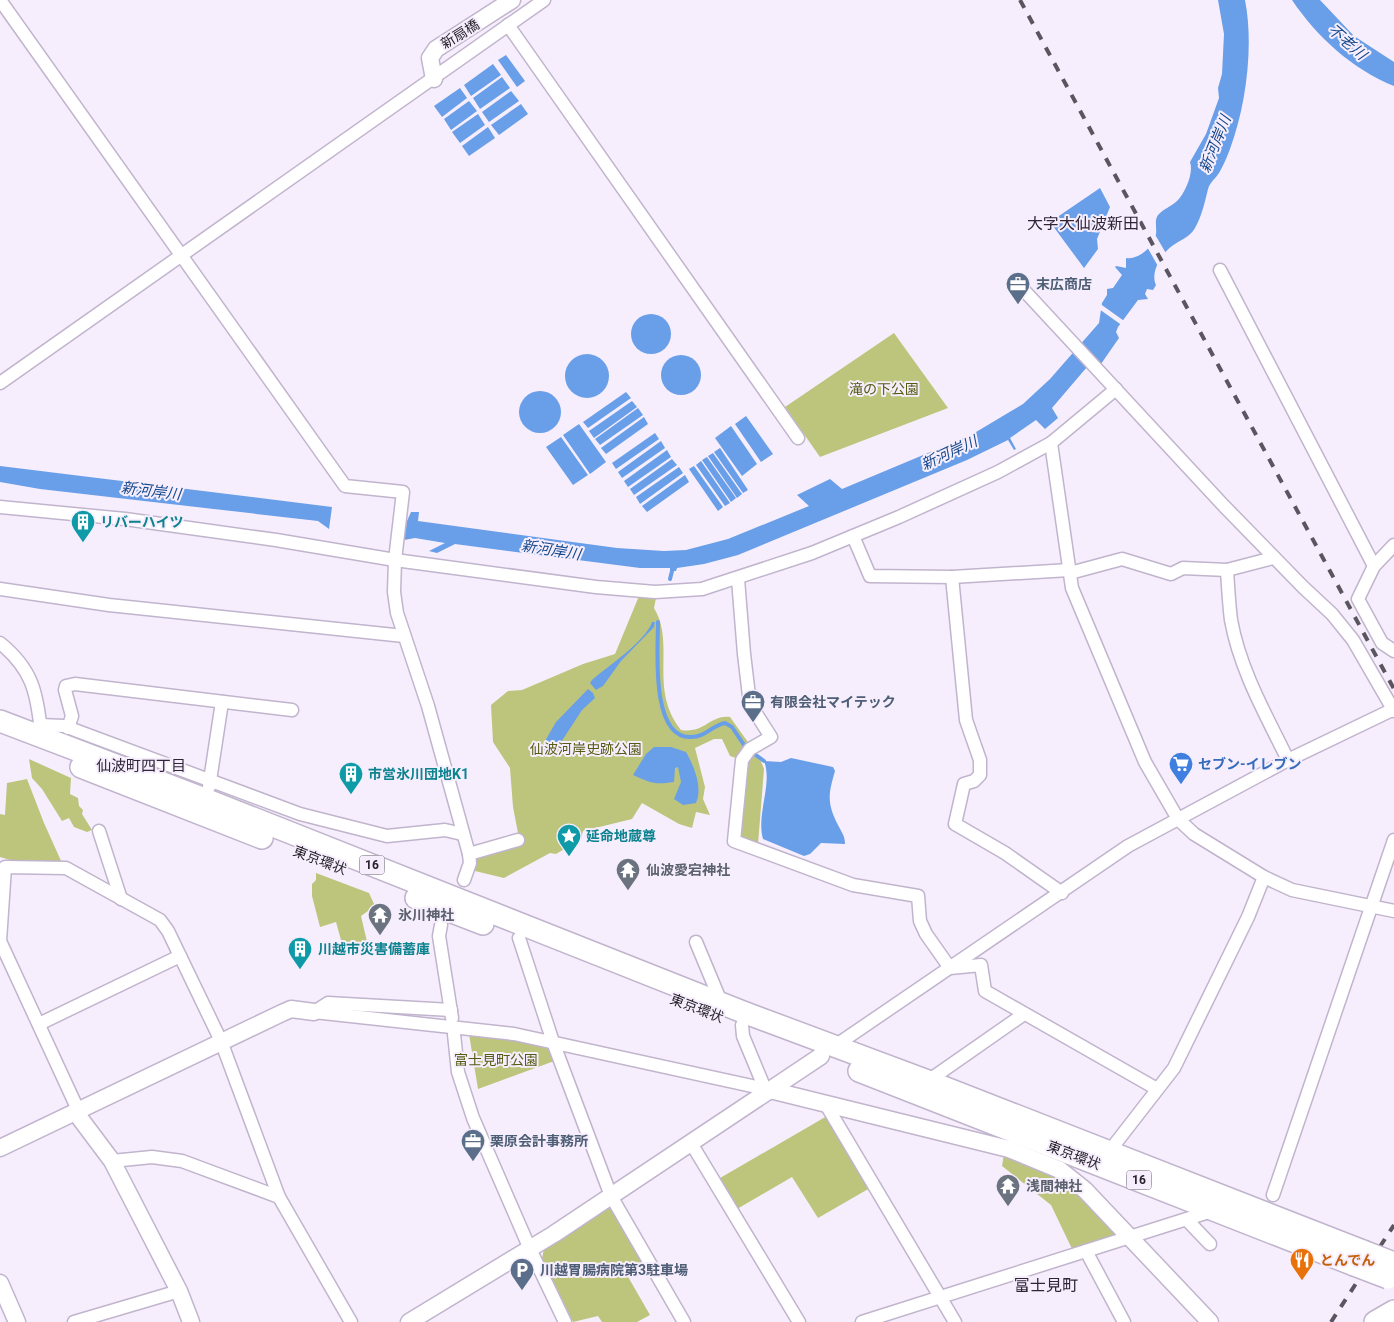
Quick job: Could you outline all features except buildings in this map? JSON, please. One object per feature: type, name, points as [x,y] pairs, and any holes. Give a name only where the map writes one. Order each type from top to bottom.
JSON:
[{"type":"main road","name":"東京環状","points":[[0,721],[41,731],[208,790],[721,1002],[827,1051],[1215,1210],[1359,1258]]},
{"type":"main road","name":"東京環状","points":[[0,734],[117,782],[742,1025],[928,1081],[1108,1153],[1359,1258],[1392,1274]]},
{"type":"main road","points":[[1375,1322],[1394,1311]]},
{"type":"street","points":[[0,0],[345,486],[403,492],[395,560],[395,600],[404,636],[428,706],[469,854],[470,863],[464,880]]},
{"type":"street","name":"新扇橋","points":[[434,79],[430,58],[436,48],[512,0]]},
{"type":"street","points":[[0,383],[544,0]]},
{"type":"street","points":[[508,25],[798,438]]},
{"type":"street","points":[[1220,270],[1374,566]]},
{"type":"street","points":[[408,1322],[530,1249],[611,1196],[691,1143],[767,1089],[827,1051],[1062,893],[1128,846],[1288,760],[1394,710],[1353,640],[1332,614],[1274,558],[1020,286]]},
{"type":"street","points":[[0,507],[134,521],[276,540],[395,560],[596,587],[655,592],[702,589],[738,579],[853,536],[998,472],[1051,444],[1116,390]]},
{"type":"street","points":[[1051,444],[1072,588],[1145,762],[1178,819],[1194,834],[1264,877],[1297,891],[1394,911]]},
{"type":"street","points":[[853,536],[870,576],[952,577],[1070,572],[1122,559],[1171,574],[1183,568],[1227,570],[1274,558]]},
{"type":"street","points":[[1394,545],[1374,566],[1358,598],[1382,642],[1394,651]]},
{"type":"street","points":[[1227,570],[1231,620],[1240,654],[1255,693],[1288,760]]},
{"type":"street","points":[[952,577],[966,720],[980,760],[980,775],[974,781],[964,784],[955,824],[1005,854],[1062,893]]},
{"type":"street","points":[[738,579],[750,704],[777,740],[750,749],[742,760],[734,841],[853,885],[918,896],[920,921],[926,934],[950,968]]},
{"type":"street","points":[[0,589],[109,605],[404,636]]},
{"type":"street","points":[[0,643],[20,662],[33,682],[41,731],[68,728],[208,790],[387,836],[445,830],[462,834]]},
{"type":"street","points":[[68,728],[72,716],[65,690],[66,686],[75,684],[292,710]]},
{"type":"street","points":[[208,790],[222,702]]},
{"type":"street","points":[[99,831],[121,899]]},
{"type":"street","points":[[469,854],[518,840]]},
{"type":"street","points":[[1273,1196],[1394,840]]},
{"type":"street","points":[[191,1322],[179,1291],[112,1161],[78,1112],[0,941],[6,867],[66,868],[160,920],[168,931],[222,1041],[278,1197],[351,1322]]},
{"type":"street","points":[[1108,1153],[1174,1068],[1248,917],[1264,877]]},
{"type":"street","points":[[314,1012],[328,1003],[451,1014],[439,936],[441,925]]},
{"type":"street","points":[[519,938],[554,1042],[611,1196],[684,1322]]},
{"type":"street","points":[[696,942],[721,1002]]},
{"type":"street","points":[[39,1024],[180,956]]},
{"type":"street","points":[[950,968],[981,965],[985,991],[1157,1089]]},
{"type":"street","points":[[0,1148],[291,1009],[485,1030],[554,1042],[767,1089],[1009,1148],[1060,1170],[1085,1190],[1210,1322]]},
{"type":"street","points":[[928,1081],[1024,1014]]},
{"type":"street","points":[[742,1025],[743,1036],[767,1089]]},
{"type":"street","points":[[454,1034],[458,1072],[464,1095],[530,1249],[565,1322]]},
{"type":"street","points":[[825,1103],[955,1322]]},
{"type":"street","points":[[691,1143],[798,1322]]},
{"type":"street","points":[[112,1161],[152,1156],[182,1161],[278,1197]]},
{"type":"street","points":[[862,1322],[1215,1210]]},
{"type":"street","points":[[1187,1220],[1210,1244]]},
{"type":"street","points":[[1086,1251],[1124,1322]]},
{"type":"street","points":[[0,1284],[17,1322]]},
{"type":"street","points":[[74,1322],[179,1291]]},
{"type":"green space","name":"滝の下公園","points":[[894,333],[948,408],[820,457],[785,407]]},
{"type":"green space","name":"仙波河岸史跡公園","points":[[639,596],[656,598],[654,608],[663,636],[666,699],[671,714],[681,730],[689,731],[717,719],[730,717],[750,745],[739,759],[730,756],[722,739],[714,739],[695,748],[705,787],[703,799],[710,815],[696,812],[692,828],[679,824],[642,803],[632,819],[583,831],[581,839],[556,854],[550,853],[504,878],[475,871],[472,847],[518,833],[513,807],[510,768],[493,742],[491,705],[508,691],[522,690],[583,664],[615,654]]},
{"type":"green space","points":[[752,755],[760,759],[764,769],[758,844],[740,837],[746,764]]},
{"type":"green space","points":[[29,759],[71,778],[70,794],[78,798],[79,806],[83,810],[82,814],[92,830],[87,832],[74,827],[69,818],[62,821],[42,789],[32,778]]},
{"type":"green space","points":[[27,779],[62,863],[17,862],[0,857],[0,814],[5,815],[7,783]]},
{"type":"green space","points":[[316,873],[369,893],[375,906],[361,916],[368,946],[344,951],[336,922],[320,927],[312,896],[312,884],[316,880]]},
{"type":"green space","name":"富士見町公園","points":[[469,1034],[552,1047],[557,1060],[478,1089]]},
{"type":"green space","points":[[827,1116],[870,1188],[818,1218],[792,1177],[737,1209],[720,1178]]},
{"type":"green space","points":[[1004,1154],[1059,1176],[1115,1234],[1112,1239],[1073,1251],[1051,1205],[1002,1166]]},
{"type":"green space","points":[[610,1204],[646,1264],[627,1275],[650,1315],[637,1322],[602,1322],[598,1316],[573,1322],[542,1258],[544,1249]]},
{"type":"water","name":"新河岸川","points":[[1218,0],[1245,0],[1249,37],[1247,76],[1236,132],[1225,161],[1209,187],[1195,228],[1164,254],[1154,275],[1156,285],[1153,290],[1147,289],[1145,294],[1148,299],[1138,300],[1118,327],[1116,332],[1119,338],[1094,374],[1087,367],[1052,408],[1058,418],[1045,429],[1036,420],[1010,438],[1016,449],[1014,450],[1008,440],[967,460],[738,555],[704,564],[677,568],[676,571],[670,571],[670,568],[640,568],[455,544],[437,553],[429,551],[445,543],[415,538],[404,540],[407,521],[411,512],[419,512],[418,521],[617,548],[664,551],[686,550],[728,539],[809,506],[797,495],[830,479],[842,489],[971,435],[1023,404],[1050,379],[1099,323],[1102,303],[1107,295],[1107,289],[1113,288],[1122,275],[1115,267],[1126,268],[1126,258],[1136,257],[1149,247],[1155,239],[1158,215],[1177,201],[1186,188],[1191,172],[1190,162],[1206,134],[1219,98],[1218,88],[1222,74],[1224,34]]},
{"type":"water","name":"不老川","points":[[1292,0],[1320,0],[1354,36],[1394,62],[1394,86],[1364,71],[1337,51],[1313,27]]},
{"type":"water","points":[[506,55],[525,81],[517,87],[498,60]]},
{"type":"water","points":[[493,64],[501,75],[471,96],[464,85]]},
{"type":"water","points":[[502,77],[510,88],[480,109],[473,98]]},
{"type":"water","points":[[460,88],[467,98],[442,117],[434,106]]},
{"type":"water","points":[[511,91],[519,101],[489,122],[482,112]]},
{"type":"water","points":[[469,101],[477,111],[451,130],[444,119]]},
{"type":"water","points":[[521,104],[528,114],[499,135],[491,125]]},
{"type":"water","points":[[478,114],[485,125],[460,143],[452,132]]},
{"type":"water","points":[[488,127],[495,138],[469,156],[462,146]]},
{"type":"water","points":[[1100,188],[1110,207],[1097,239],[1098,249],[1084,268],[1050,222]]},
{"type":"water","points":[[655,314],[662,317],[668,323],[671,334],[670,342],[662,351],[655,354],[647,354],[640,351],[632,342],[631,330],[634,323],[643,315]]},
{"type":"water","points":[[591,354],[603,360],[608,367],[608,385],[603,392],[596,397],[583,398],[575,395],[568,388],[565,372],[568,364],[575,357]]},
{"type":"water","points":[[685,355],[692,358],[698,364],[701,375],[700,383],[692,392],[685,395],[677,395],[670,392],[662,383],[661,371],[664,364],[673,356]]},
{"type":"water","points":[[540,391],[555,397],[561,412],[555,427],[540,433],[525,427],[519,412],[525,397]]},
{"type":"water","points":[[626,392],[631,398],[588,428],[583,422]]},
{"type":"water","points":[[632,401],[637,407],[594,438],[589,431]]},
{"type":"water","points":[[638,408],[643,415],[600,445],[595,439]]},
{"type":"water","points":[[746,416],[773,454],[761,462],[735,424]]},
{"type":"water","points":[[644,417],[648,424],[606,454],[601,448]]},
{"type":"water","points":[[579,424],[606,462],[590,474],[563,435]]},
{"type":"water","points":[[731,426],[757,464],[742,476],[715,438]]},
{"type":"water","points":[[655,433],[659,439],[616,469],[612,463]]},
{"type":"water","points":[[561,437],[588,475],[573,485],[546,447]]},
{"type":"water","points":[[661,441],[665,448],[622,478],[618,472]]},
{"type":"water","points":[[720,448],[748,490],[743,493],[714,452]]},
{"type":"water","points":[[667,450],[671,457],[628,487],[624,481]]},
{"type":"water","points":[[713,453],[742,494],[737,498],[708,456]]},
{"type":"water","points":[[707,457],[736,498],[731,502],[702,460]]},
{"type":"water","points":[[672,459],[677,465],[634,495],[630,489]]},
{"type":"water","points":[[701,461],[730,503],[725,506],[696,465]]},
{"type":"water","name":"新河岸川","points":[[0,466],[332,507],[329,529],[318,521],[40,489],[0,482]]},
{"type":"water","points":[[694,466],[723,507],[718,511],[689,469]]},
{"type":"water","points":[[679,467],[683,473],[640,504],[636,497]]},
{"type":"water","points":[[685,475],[689,482],[647,512],[642,506]]},
{"type":"water","points":[[652,622],[655,622],[654,627],[621,661],[603,686],[596,690],[590,683],[592,680],[635,645]]},
{"type":"water","points":[[588,689],[595,698],[582,710],[554,753],[545,754],[541,748],[556,722]]},
{"type":"water","points":[[654,747],[671,747],[686,752],[695,770],[698,784],[699,791],[696,803],[683,805],[674,799],[681,782],[678,767],[675,768],[674,782],[653,783],[633,775],[646,754]]},
{"type":"water","points":[[791,758],[833,767],[835,771],[831,786],[830,805],[844,837],[845,844],[821,843],[810,854],[804,856],[763,839],[761,820],[767,779],[764,761],[781,762]]},
{"type":"pier","points":[[1153,231],[1167,255],[1159,268],[1146,245],[1154,234]]},
{"type":"pier","points":[[1099,303],[1127,323],[1123,326],[1099,309]]},
{"type":"waterway","points":[[670,579],[673,567]]},
{"type":"waterway","points":[[658,622],[659,689],[662,707],[668,723],[677,733],[690,737],[701,735],[725,723],[732,727],[746,748],[764,761]]},
{"type":"railway","points":[[1020,0],[1394,689]]},
{"type":"railway","points":[[1331,1322],[1394,1225]]},
{"type":"place","name":"末広商店","points":[[1018,305]]},
{"type":"place","name":"リバーハイツ","points":[[83,543]]},
{"type":"place","name":"有限会社マイテック","points":[[753,723]]},
{"type":"place","name":"セブン-イレブン","points":[[1181,785]]},
{"type":"place","name":"市営氷川団地K1","points":[[351,795]]},
{"type":"place","name":"延命地蔵尊","points":[[569,857]]},
{"type":"place","name":"仙波愛宕神社","points":[[628,891]]},
{"type":"place","name":"氷川神社","points":[[380,936]]},
{"type":"place","name":"川越市災害備蓄庫","points":[[300,970]]},
{"type":"place","name":"栗原会計事務所","points":[[473,1162]]},
{"type":"place","name":"浅間神社","points":[[1008,1207]]},
{"type":"place","name":"とんでん","points":[[1302,1281]]},
{"type":"place","name":"川越胃腸病院第3駐車場","points":[[522,1291]]},
{"type":"district","name":"大字大仙波新田","points":[[1083,223]]},
{"type":"district","name":"仙波町四丁目","points":[[141,766]]},
{"type":"district","name":"富士見町","points":[[1046,1285]]}]
